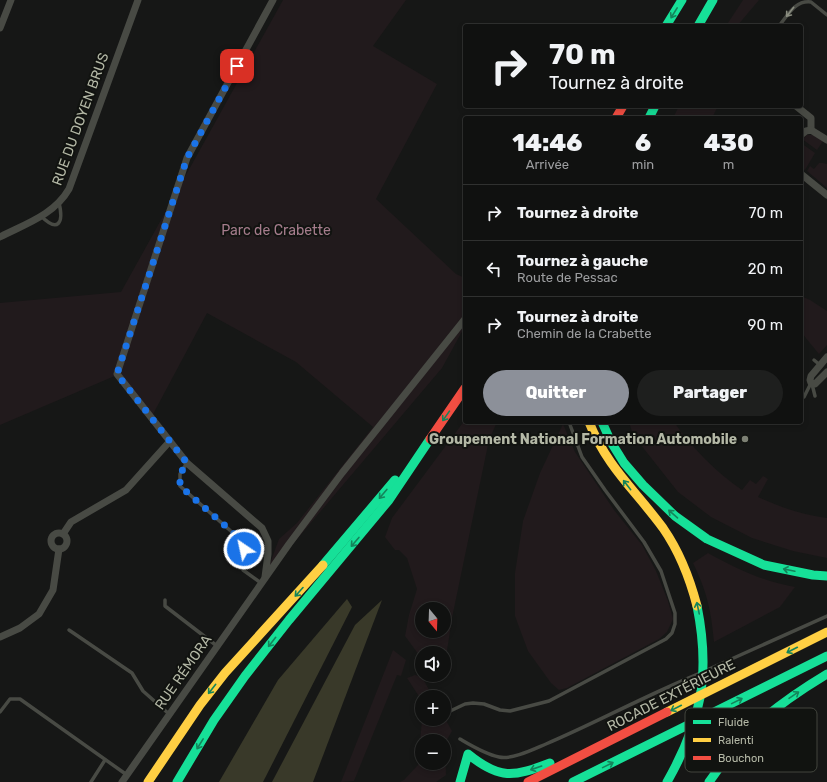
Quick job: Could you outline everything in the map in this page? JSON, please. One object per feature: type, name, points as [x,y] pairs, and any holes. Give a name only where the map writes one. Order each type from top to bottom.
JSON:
[{"type":"highway","points":[[667,24],[682,0]]},
{"type":"highway","points":[[699,24],[713,0]]},
{"type":"highway","points":[[177,782],[214,720],[245,676],[289,620],[389,500],[463,391]]},
{"type":"highway","points":[[590,424],[602,451],[664,530],[690,580],[697,602],[704,646],[703,684],[698,708]]},
{"type":"highway","points":[[603,424],[611,442],[643,485],[675,516],[707,539],[764,565],[813,575],[827,576]]},
{"type":"highway","points":[[148,782],[191,718],[225,673],[259,634],[301,590],[427,443]]},
{"type":"highway","name":"ROCADE EXTÉRIEURE","points":[[528,782],[827,632]]},
{"type":"highway","points":[[722,708],[827,656]]},
{"type":"highway","points":[[776,708],[827,674]]},
{"type":"highway","points":[[460,782],[468,754],[481,765],[495,773],[515,775],[537,768],[650,721]]},
{"type":"highway","points":[[573,782],[685,726]]},
{"type":"highway","points":[[666,782],[685,747]]},
{"type":"highway","points":[[708,782],[715,772]]},
{"type":"street","points":[[0,28],[11,0]]},
{"type":"street","name":"RUE DU DOYEN BRUS","points":[[0,237],[52,210],[69,189],[138,0]]},
{"type":"street","points":[[263,580],[268,554],[268,541],[262,528],[187,463],[117,374],[187,158],[273,0]]},
{"type":"street","points":[[798,108],[811,118],[811,130]]},
{"type":"street","points":[[803,133],[811,130],[827,140]]},
{"type":"street","points":[[803,176],[827,195]]},
{"type":"street","name":"RUE RÉMORA","points":[[122,782],[263,580],[342,473],[463,322]]},
{"type":"street","points":[[827,357],[811,376],[811,383],[815,384],[819,382],[827,372]]},
{"type":"street","points":[[63,534],[71,522],[126,490],[170,441]]},
{"type":"street","points":[[57,533],[63,534],[66,536],[67,542],[64,548],[58,549],[52,546],[50,540],[52,536],[57,533]]},
{"type":"street","points":[[0,637],[20,628],[39,614],[53,590],[58,549]]},
{"type":"lane","points":[[781,24],[796,4],[802,2],[811,2],[827,15]]},
{"type":"lane","points":[[41,216],[46,222],[53,225],[60,222],[62,215],[59,203]]},
{"type":"lane","points":[[814,360],[820,366]]},
{"type":"lane","points":[[811,383],[815,396]]},
{"type":"lane","points":[[804,397],[811,383]]},
{"type":"lane","points":[[451,711],[465,704],[473,703],[484,704],[500,710],[510,711],[549,701],[666,640],[672,633],[675,624],[675,614],[661,572],[644,542],[604,490],[582,456],[569,424]]},
{"type":"lane","points":[[187,463],[180,474],[180,486],[242,541],[244,549],[243,570],[263,580]]},
{"type":"lane","points":[[165,600],[165,606],[217,646]]},
{"type":"lane","points":[[460,739],[480,750],[500,757],[521,754],[570,734],[677,682],[717,666],[758,646],[827,616]]},
{"type":"lane","points":[[68,630],[132,673],[143,690],[170,714]]},
{"type":"lane","points":[[0,712],[10,699],[20,699],[127,775]]},
{"type":"lane","points":[[91,782],[105,760]]},
{"type":"green space","name":"Parc de Crabette","points":[[283,0],[406,0],[373,46],[437,84],[376,199],[456,274],[463,277],[463,330],[442,368],[265,577],[279,539],[297,523],[373,427],[296,362],[207,313],[151,418],[117,375],[0,425],[0,303],[121,292]]},
{"type":"green space","points":[[743,0],[759,0],[739,24],[727,24]]},
{"type":"green space","points":[[678,108],[717,108],[713,116],[674,116]]},
{"type":"green space","points":[[807,135],[814,135],[823,141],[817,150],[803,138]]},
{"type":"green space","points":[[803,144],[815,153],[805,170],[803,168]]},
{"type":"green space","points":[[819,163],[827,164],[827,188],[807,171],[810,166],[814,169]]},
{"type":"green space","points":[[803,297],[827,311],[827,345],[819,354],[803,334]]},
{"type":"green space","points":[[463,423],[463,424],[496,424],[489,440],[451,625],[451,602],[415,602],[415,638],[449,638],[448,646],[415,646],[415,650],[405,636],[409,615],[417,589],[407,558],[399,550],[395,550],[385,537],[392,518]]},
{"type":"green space","points":[[563,424],[575,452],[614,510],[642,545],[656,571],[668,601],[673,619],[667,632],[659,639],[567,688],[559,690],[551,683],[528,651],[515,616],[515,573],[523,521],[540,473]]},
{"type":"green space","points":[[630,424],[676,424],[705,459],[742,490],[750,480],[756,484],[763,476],[768,479],[758,497],[791,510],[827,518],[827,558],[793,551],[752,538],[711,517],[678,492],[633,435]]},
{"type":"green space","points":[[708,553],[750,574],[772,582],[795,587],[780,607],[714,642],[708,601],[693,563]]},
{"type":"green space","points":[[393,650],[406,660],[401,676],[397,675],[354,781],[341,782]]},
{"type":"green space","points":[[415,675],[415,682],[425,682],[429,690],[415,690],[407,678]]},
{"type":"green space","points":[[421,726],[449,726],[452,731],[450,734],[421,734]]},
{"type":"green space","points":[[415,768],[415,770],[446,770],[446,775],[436,782],[400,782],[404,780]]},
{"type":"shaded area","points":[[347,599],[352,607],[263,782],[219,782],[278,680]]},
{"type":"shaded area","points":[[382,600],[313,782],[272,782],[355,625]]},
{"type":"traffic: fast","points":[[667,24],[682,0]]},
{"type":"traffic: fast","points":[[699,24],[713,0]]},
{"type":"traffic: fast","points":[[650,116],[654,108]]},
{"type":"traffic: fast","points":[[603,424],[611,442],[624,463],[643,485],[675,516],[707,539],[764,565],[813,575],[827,576]]},
{"type":"traffic: fast","points":[[177,782],[214,720],[245,676],[289,620],[389,500],[430,439]]},
{"type":"traffic: fast","points":[[323,565],[395,480]]},
{"type":"traffic: fast","points":[[697,606],[703,654],[703,676],[697,708]]},
{"type":"traffic: fast","points":[[722,708],[827,656]]},
{"type":"traffic: fast","points":[[776,708],[827,674]]},
{"type":"traffic: fast","points":[[573,782],[685,726]]},
{"type":"traffic: fast","points":[[667,782],[685,746]]},
{"type":"traffic: fast","points":[[460,782],[468,754],[489,768],[507,774],[526,771],[550,763]]},
{"type":"traffic: fast","points":[[709,782],[716,772]]},
{"type":"traffic: slow","points":[[590,424],[604,452],[622,478],[653,514],[669,537],[683,566],[697,606]]},
{"type":"traffic: slow","points":[[148,782],[200,705],[225,673],[323,565]]},
{"type":"traffic: slow","points":[[667,712],[827,632]]},
{"type":"traffic: jam","points":[[617,116],[622,108]]},
{"type":"traffic: jam","points":[[430,439],[463,391]]},
{"type":"traffic: jam","points":[[528,782],[667,712]]},
{"type":"place","name":"Groupement National Formation Automobile","points":[[745,439]]},
{"type":"route","points":[[237,66],[187,158],[117,374],[187,463],[180,474],[180,486],[239,538],[242,541],[244,549]]}]
